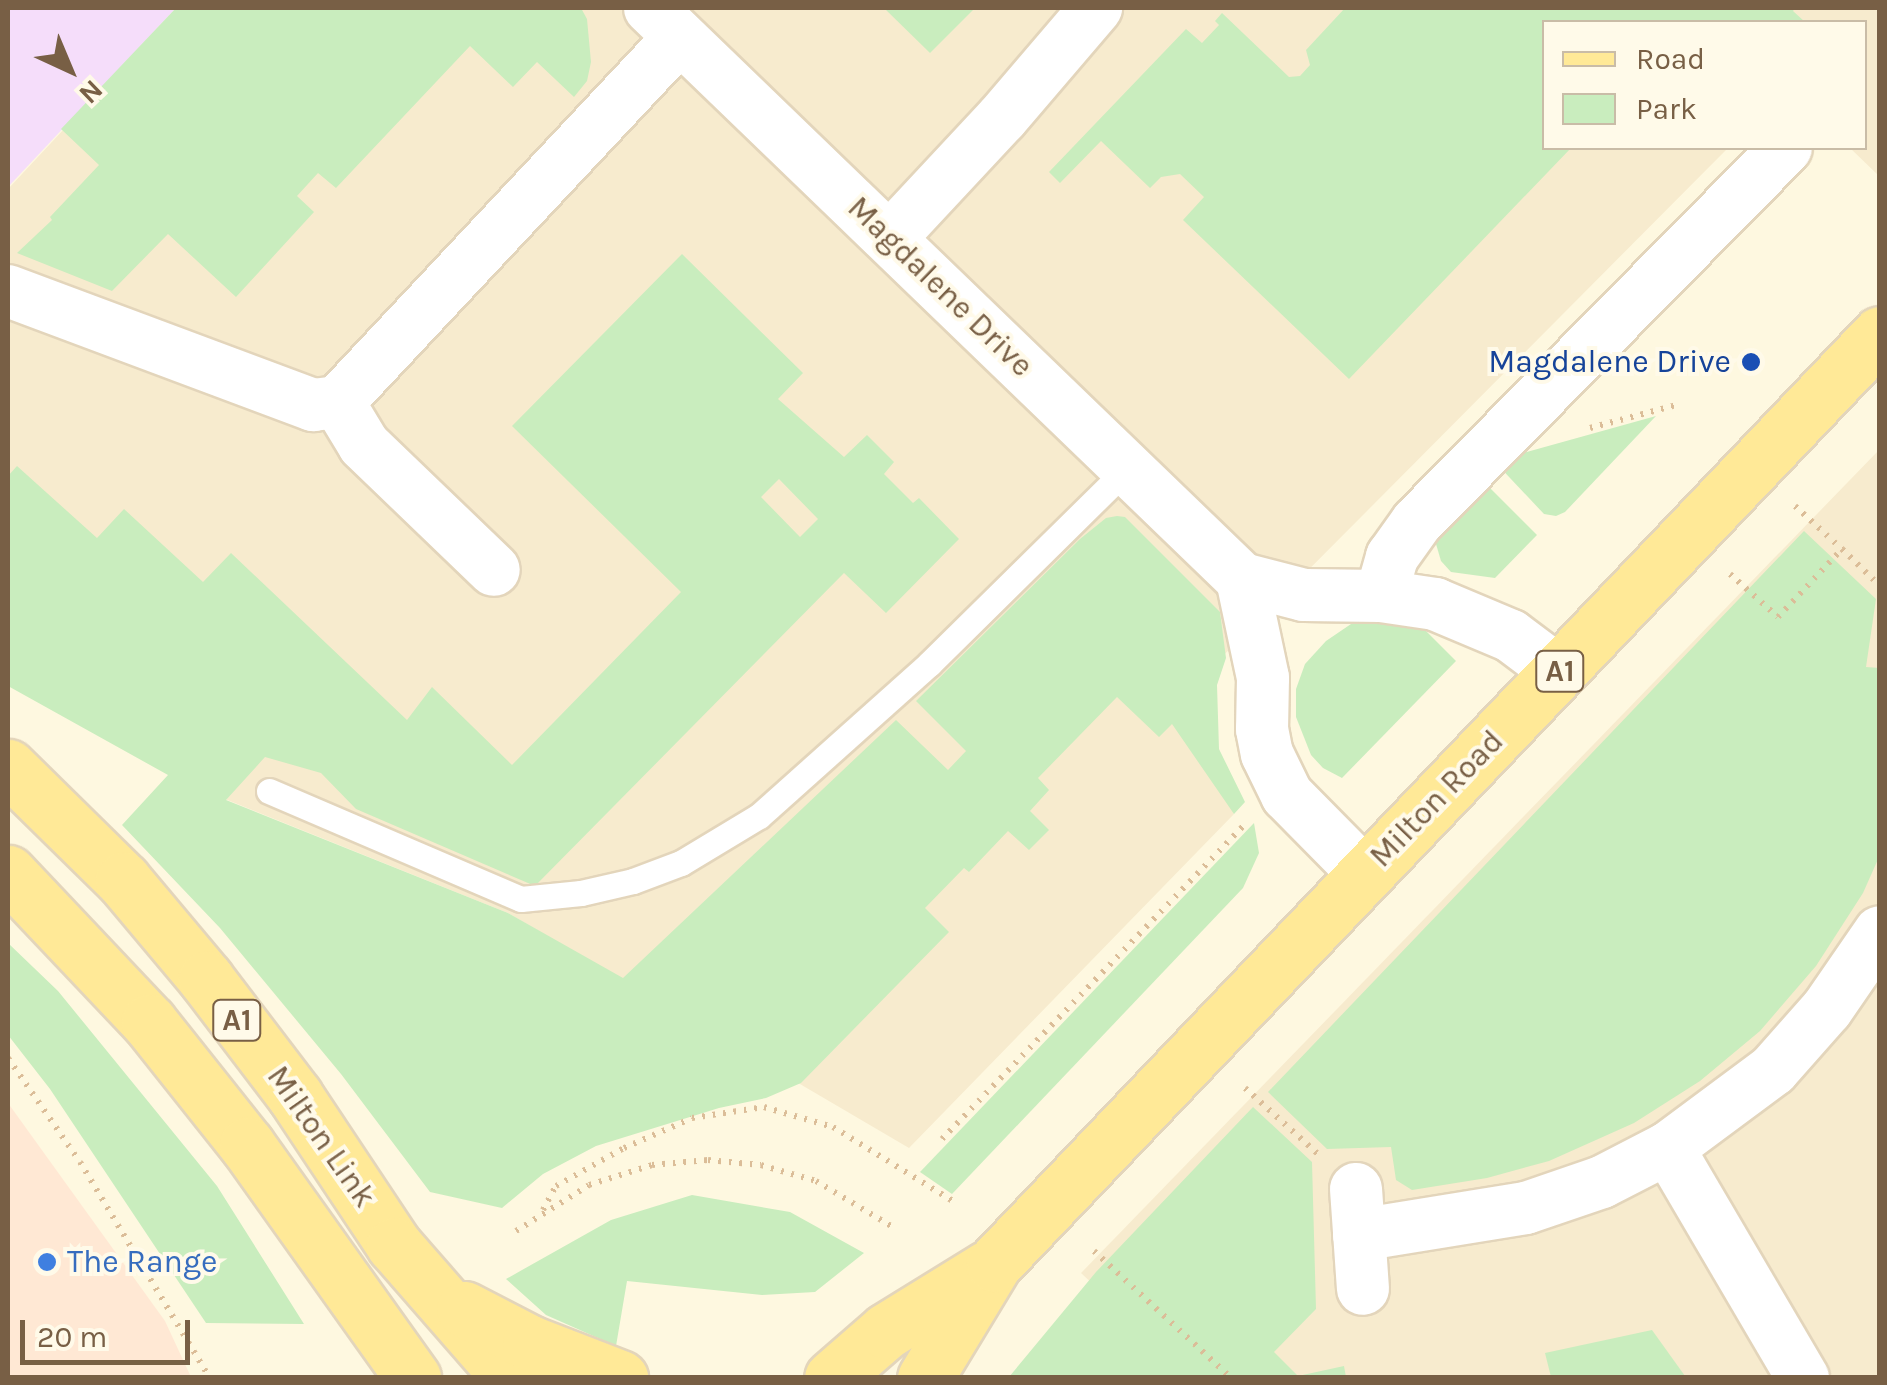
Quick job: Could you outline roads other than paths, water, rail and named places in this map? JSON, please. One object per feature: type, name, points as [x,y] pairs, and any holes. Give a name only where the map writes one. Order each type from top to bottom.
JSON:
[{"type":"main road","name":"Milton Road","points":[[925,1378],[994,1264],[1880,334]]},
{"type":"main road","name":"Milton Link","points":[[8,767],[122,880],[206,979],[295,1096],[394,1244],[510,1378]]},
{"type":"main road","name":"Milton Link","points":[[8,873],[174,1052],[248,1145],[412,1378]]},
{"type":"main road","name":"Milton Road","points":[[838,1372],[886,1331],[994,1264]]},
{"type":"main road","name":"A1","points":[[440,1296],[530,1343],[620,1378]]},
{"type":"main road","name":"A1","points":[[788,1378],[838,1372]]},
{"type":"street","points":[[890,238],[1002,118],[1096,8]]},
{"type":"street","name":"Magdalene Drive","points":[[338,402],[665,22],[1242,578]]},
{"type":"street","points":[[1263,678],[1285,639],[1358,597],[1418,522],[1784,150]]},
{"type":"street","points":[[8,291],[313,406],[338,402],[364,445],[494,570]]},
{"type":"street","points":[[1365,874],[1281,788],[1262,729],[1263,678],[1242,578],[1358,597],[1435,604],[1488,624],[1559,672]]},
{"type":"street","points":[[1362,1289],[1357,1212],[1526,1208],[1602,1182],[1668,1148],[1774,1070],[1827,1009],[1880,932]]},
{"type":"street","points":[[1668,1148],[1803,1378]]},
{"type":"lane","points":[[270,790],[521,900],[581,893],[633,881],[681,862],[759,816],[929,664],[1128,468]]},
{"type":"place","name":"Magdalene Drive","points":[[1751,362]]},
{"type":"place","name":"The Range","points":[[47,1262]]}]
